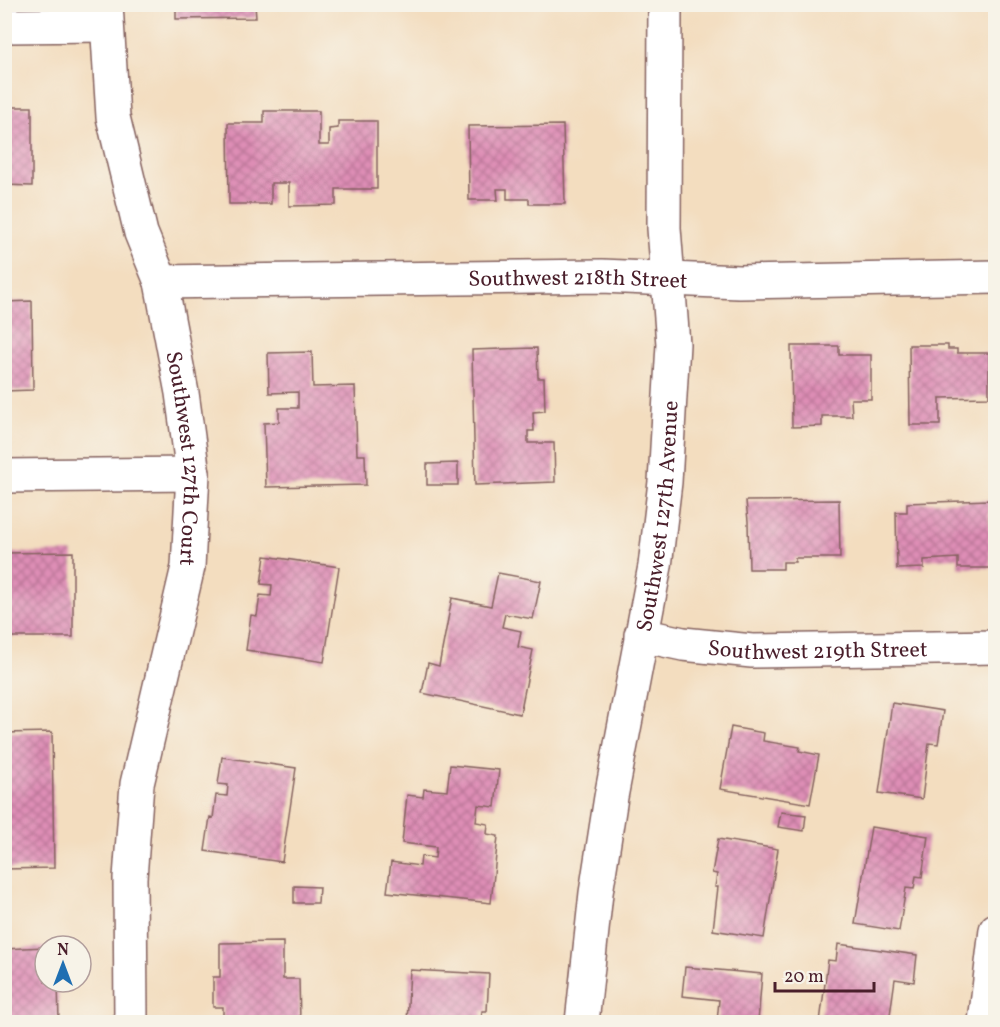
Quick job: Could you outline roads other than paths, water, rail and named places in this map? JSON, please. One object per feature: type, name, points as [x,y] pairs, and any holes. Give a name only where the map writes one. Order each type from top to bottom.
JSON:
[{"type":"street","name":"Southwest 127th Avenue","points":[[582,1023],[596,893],[611,797],[655,566],[670,412],[673,344],[664,228],[665,4]]},
{"type":"street","points":[[4,26],[106,15]]},
{"type":"street","name":"Southwest 127th Court","points":[[106,15],[113,117],[141,233],[161,282],[182,393],[193,474],[188,567],[137,784],[130,878],[131,1023]]},
{"type":"street","name":"Southwest 218th Street","points":[[161,282],[602,276],[739,282],[996,276]]},
{"type":"street","points":[[4,476],[193,474]]},
{"type":"street","name":"Southwest 219th Street","points":[[641,635],[692,645],[753,651],[996,646]]},
{"type":"street","points":[[985,1023],[996,930]]}]
